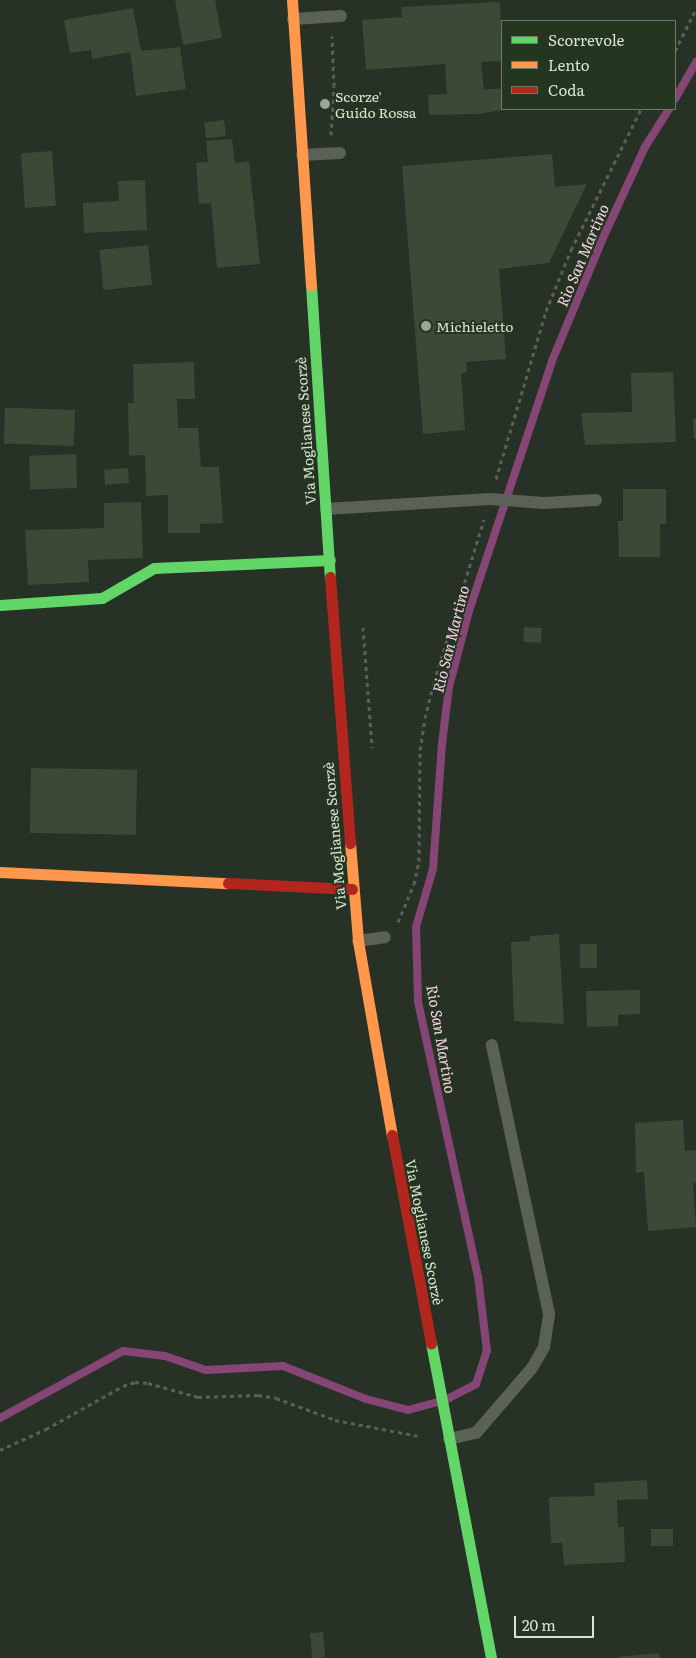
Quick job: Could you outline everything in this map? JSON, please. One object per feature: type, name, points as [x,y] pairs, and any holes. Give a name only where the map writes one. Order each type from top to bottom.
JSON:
[{"type":"main road","name":"Via Moglianese Scorzè","points":[[292,0],[352,889],[358,941],[367,1000],[434,1364],[491,1658]]},
{"type":"main road","points":[[0,605],[102,598],[154,568],[330,560]]},
{"type":"main road","points":[[0,872],[352,889]]},
{"type":"lane","points":[[293,19],[336,16]]},
{"type":"lane","points":[[302,155],[335,153]]},
{"type":"lane","points":[[326,509],[500,500],[527,503],[596,500]]},
{"type":"lane","points":[[358,941],[385,937]]},
{"type":"lane","points":[[449,1439],[476,1433],[532,1368],[544,1347],[549,1314],[492,1045]]},
{"type":"path","points":[[676,49],[696,9]]},
{"type":"path","points":[[335,153],[336,16]]},
{"type":"path","points":[[363,624],[372,751]]},
{"type":"path","points":[[0,1450],[46,1429],[122,1386],[135,1382],[148,1383],[198,1397],[258,1395],[276,1398],[335,1420],[412,1435]]},
{"type":"building","points":[[175,0],[215,0],[222,38],[183,45]]},
{"type":"building","points":[[500,2],[501,61],[481,62],[484,90],[501,88],[502,110],[479,114],[429,115],[428,95],[447,94],[445,64],[366,70],[362,20],[402,17],[401,7]]},
{"type":"building","points":[[133,8],[141,51],[180,47],[186,89],[136,96],[130,52],[92,59],[91,50],[70,53],[64,20]]},
{"type":"building","points":[[224,120],[226,136],[206,138],[204,122]]},
{"type":"building","points":[[232,139],[235,163],[249,161],[260,264],[217,268],[211,203],[199,204],[196,163],[208,162],[206,141]]},
{"type":"building","points":[[52,151],[56,206],[25,208],[21,153]]},
{"type":"building","points":[[552,154],[555,187],[587,184],[549,263],[499,269],[506,359],[466,362],[467,372],[461,373],[465,430],[423,434],[402,166]]},
{"type":"building","points":[[145,180],[147,230],[84,233],[83,203],[119,201],[118,181]]},
{"type":"building","points":[[148,245],[152,285],[103,290],[99,250]]},
{"type":"building","points":[[194,362],[195,399],[177,399],[178,428],[198,428],[201,467],[219,467],[223,523],[200,524],[200,533],[168,533],[168,495],[146,496],[145,455],[129,456],[128,403],[134,403],[133,364]]},
{"type":"building","points":[[673,372],[676,442],[585,445],[581,413],[632,412],[631,373]]},
{"type":"building","points":[[5,408],[75,410],[74,446],[4,444]]},
{"type":"building","points":[[696,418],[696,439],[694,439],[693,419]]},
{"type":"building","points":[[76,454],[77,488],[30,490],[29,456]]},
{"type":"building","points":[[128,468],[129,483],[105,485],[104,470]]},
{"type":"building","points":[[623,489],[666,489],[666,524],[660,524],[660,557],[619,557],[618,521],[623,521]]},
{"type":"building","points":[[141,502],[143,558],[88,560],[89,582],[28,585],[25,530],[104,528],[104,503]]},
{"type":"building","points":[[524,627],[542,628],[541,643],[523,642]]},
{"type":"building","points":[[31,768],[137,770],[136,835],[30,833]]},
{"type":"building","points":[[559,934],[564,1024],[514,1021],[511,942],[530,941],[530,936]]},
{"type":"building","points":[[580,944],[597,944],[597,968],[580,968]]},
{"type":"building","points":[[640,990],[640,1014],[618,1015],[618,1026],[587,1027],[586,991]]},
{"type":"building","points":[[683,1120],[685,1151],[696,1150],[696,1183],[693,1183],[696,1227],[648,1231],[644,1172],[636,1173],[635,1123]]},
{"type":"building","points":[[647,1480],[648,1499],[617,1500],[618,1527],[624,1527],[625,1562],[564,1565],[562,1543],[551,1543],[549,1497],[595,1496],[594,1483]]},
{"type":"building","points":[[651,1529],[673,1529],[673,1546],[651,1546]]},
{"type":"building","points":[[323,1632],[325,1657],[312,1658],[310,1633]]},
{"type":"building","points":[[659,1653],[660,1658],[618,1658],[618,1657]]},
{"type":"waterway","name":"Rio San Martino","points":[[676,97],[696,62]]},
{"type":"waterway","name":"Rio San Martino","points":[[0,1418],[123,1351],[165,1356],[206,1370],[283,1366],[366,1399],[408,1410],[445,1400],[476,1384],[487,1351],[478,1277],[418,1001],[416,927],[433,869],[442,744],[449,687],[469,611],[552,361],[602,240],[645,147],[668,110]]},
{"type":"traffic: fast","points":[[311,285],[330,577]]},
{"type":"traffic: fast","points":[[0,605],[102,598],[154,568],[330,560]]},
{"type":"traffic: fast","points":[[431,1343],[491,1658]]},
{"type":"traffic: slow","points":[[292,0],[311,285]]},
{"type":"traffic: slow","points":[[350,843],[358,941],[392,1135]]},
{"type":"traffic: slow","points":[[0,872],[228,883]]},
{"type":"traffic: jam","points":[[330,577],[350,843]]},
{"type":"traffic: jam","points":[[228,883],[352,889]]},
{"type":"traffic: jam","points":[[392,1135],[431,1343]]},
{"type":"place","name":"Scorze' Guido Rossa","points":[[325,104]]},
{"type":"place","name":"Michieletto","points":[[426,326]]}]
